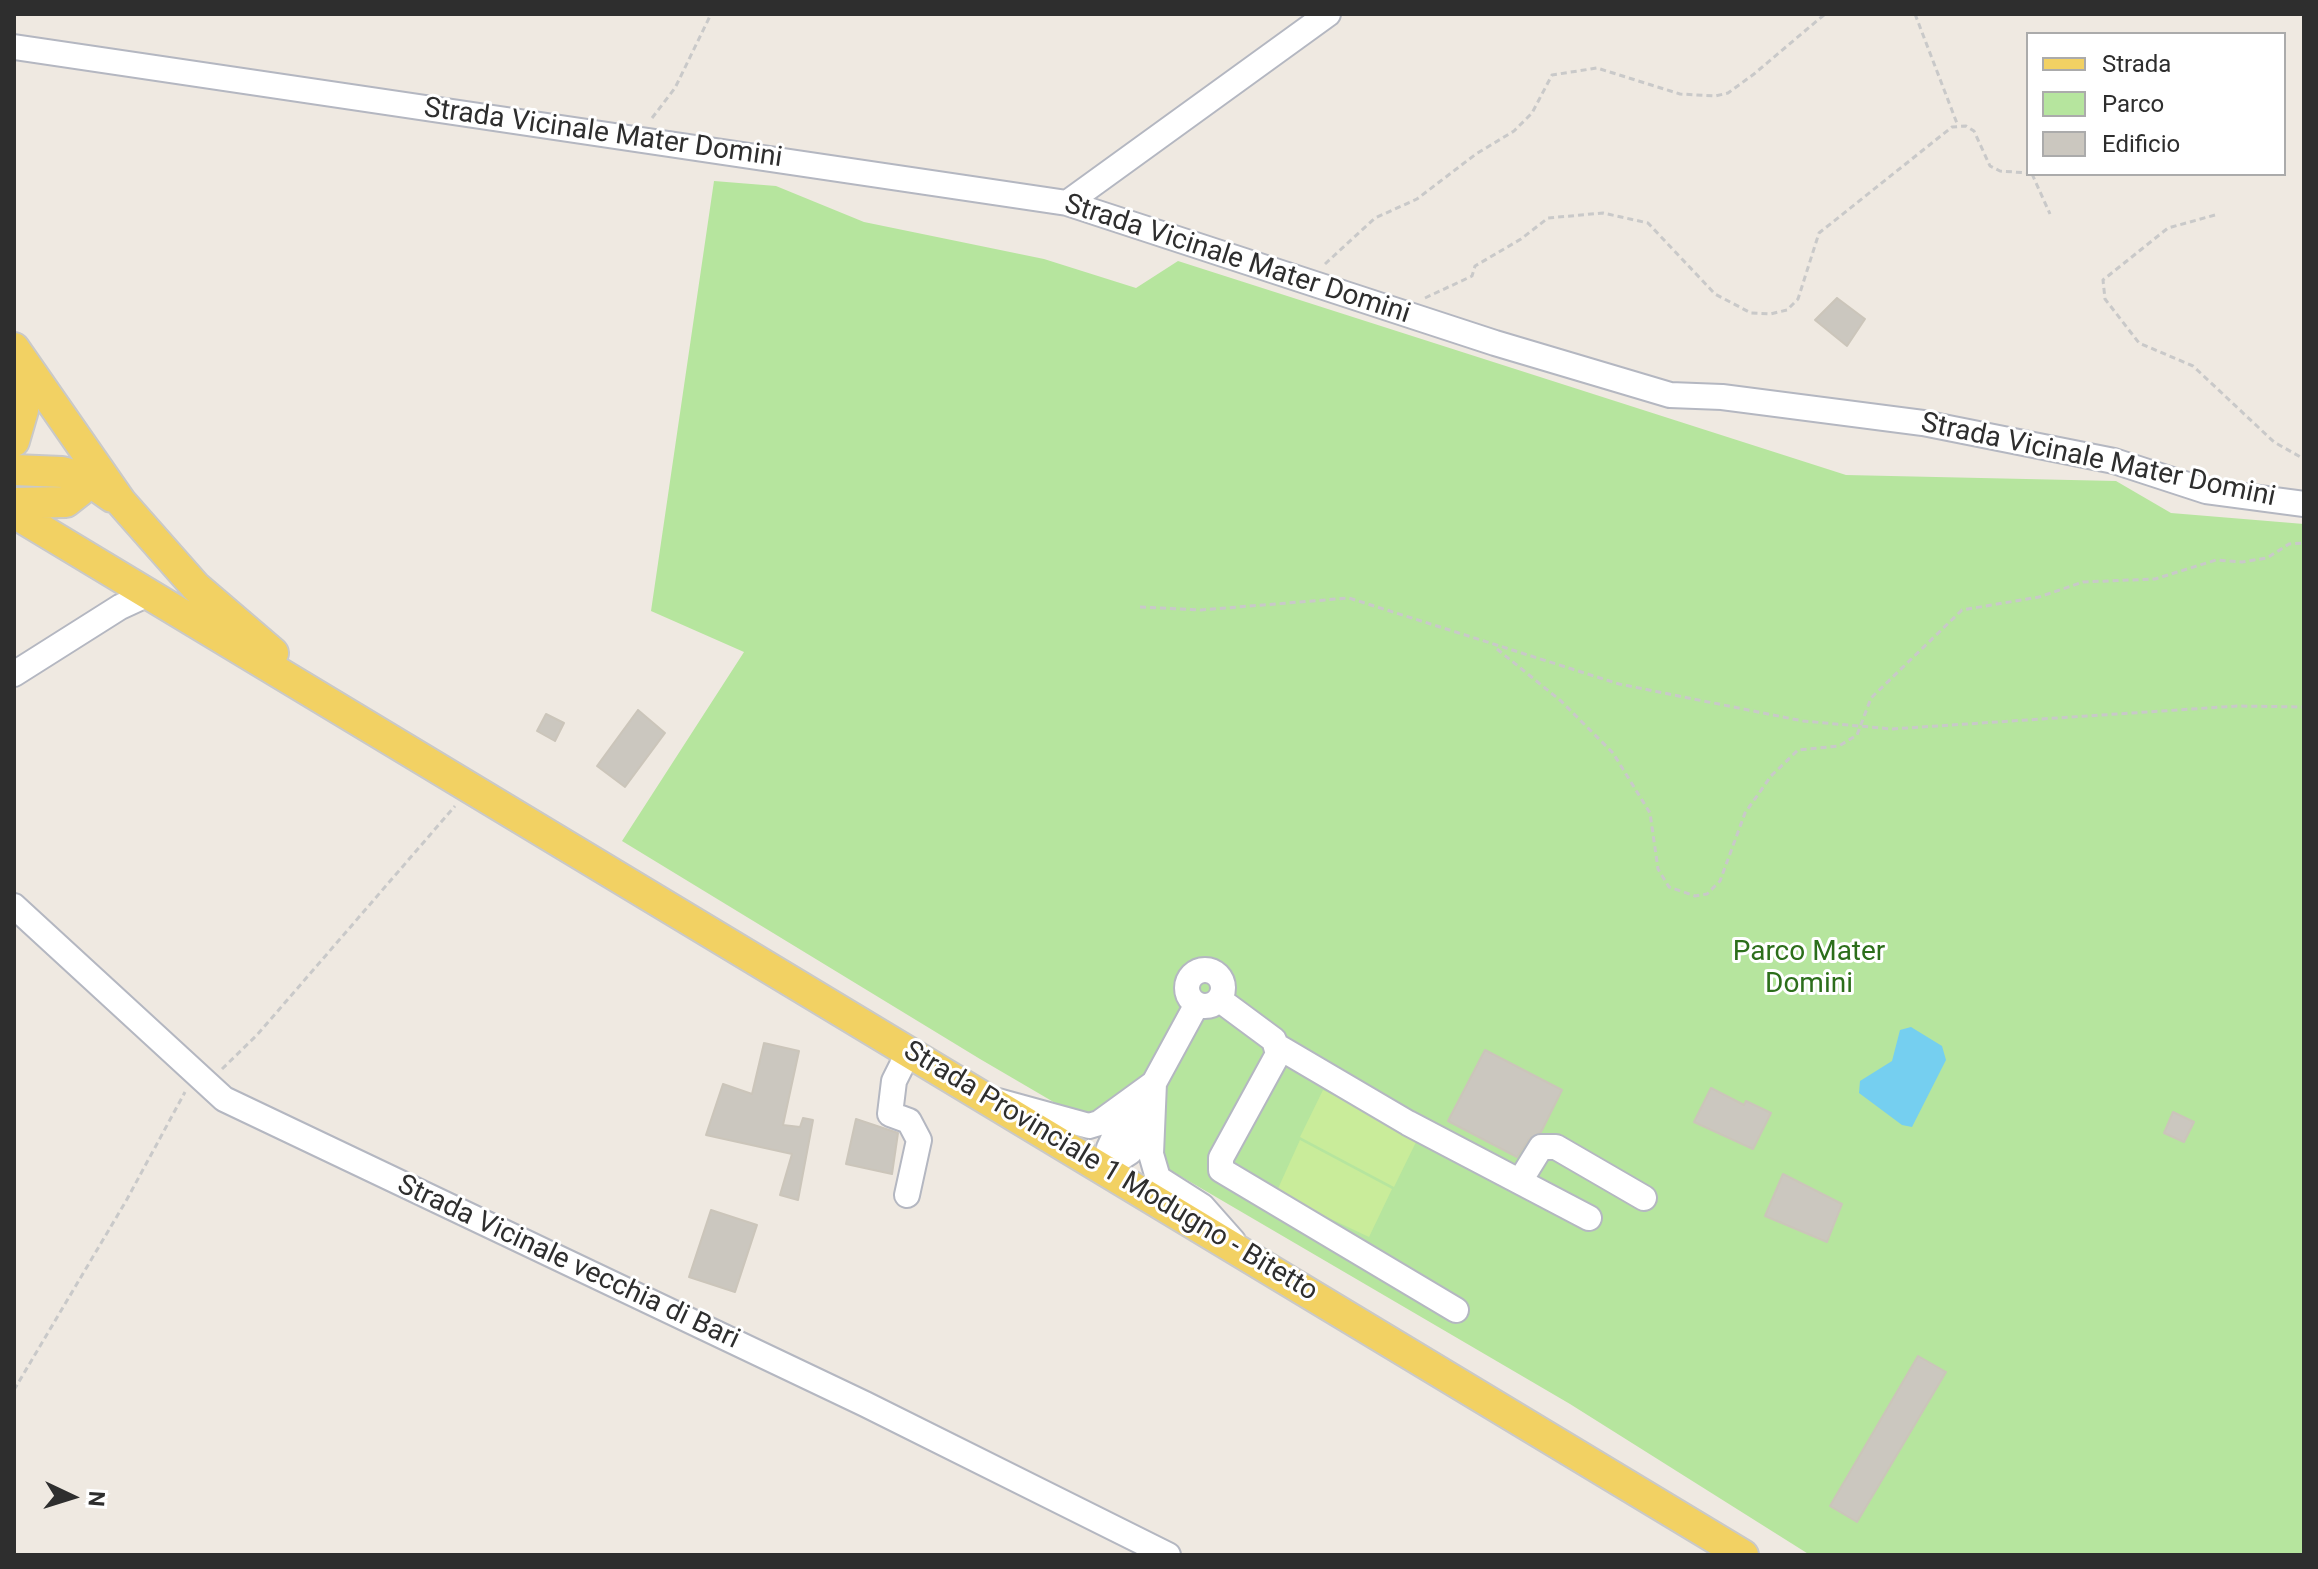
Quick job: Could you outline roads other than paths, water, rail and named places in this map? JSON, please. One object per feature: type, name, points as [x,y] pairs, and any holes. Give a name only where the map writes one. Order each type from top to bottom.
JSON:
[{"type":"main road","points":[[14,348],[88,469],[163,577],[263,656]]},
{"type":"main road","points":[[14,379],[88,469],[263,656]]},
{"type":"main road","points":[[14,379],[23,410],[14,441]]},
{"type":"main road","points":[[14,470],[62,472],[88,469]]},
{"type":"main road","points":[[14,503],[66,502],[80,491],[88,469]]},
{"type":"main road","points":[[14,513],[146,595],[263,656]]},
{"type":"main road","name":"Strada Provinciale 1 Modugno - Bitetto","points":[[263,656],[452,780],[477,789],[1743,1555]]},
{"type":"street","points":[[1067,203],[1328,14]]},
{"type":"street","name":"Strada Vicinale Mater Domini","points":[[14,47],[1067,203],[1407,314],[1670,395],[1722,397],[1923,423],[2114,461],[2206,491],[2304,504]]},
{"type":"street","points":[[14,674],[120,607],[146,595]]},
{"type":"street","name":"Strada Vicinale vecchia di Bari","points":[[14,906],[224,1099],[865,1404],[1168,1555]]},
{"type":"street","points":[[1104,1169],[1121,1117],[1141,1104],[1208,1002],[1395,1115],[1589,1218]]},
{"type":"street","points":[[1277,1046],[1278,1054],[1268,1079],[1221,1158],[1221,1170],[1456,1310]]},
{"type":"street","points":[[907,1195],[919,1140],[909,1121],[890,1114],[894,1081],[909,1051]]},
{"type":"street","points":[[988,1099],[1051,1112],[1080,1126],[1099,1123],[1141,1104]]},
{"type":"street","points":[[1141,1104],[1158,1178],[1202,1206],[1240,1249]]},
{"type":"street","points":[[1520,1181],[1541,1147],[1556,1147],[1644,1198]]},
{"type":"water","points":[[1911,1027],[1942,1046],[1946,1060],[1912,1127],[1902,1125],[1859,1093],[1860,1081],[1892,1061],[1900,1030]]},
{"type":"park label","name":"Parco Mater Domini","points":[[1809,969]]}]
